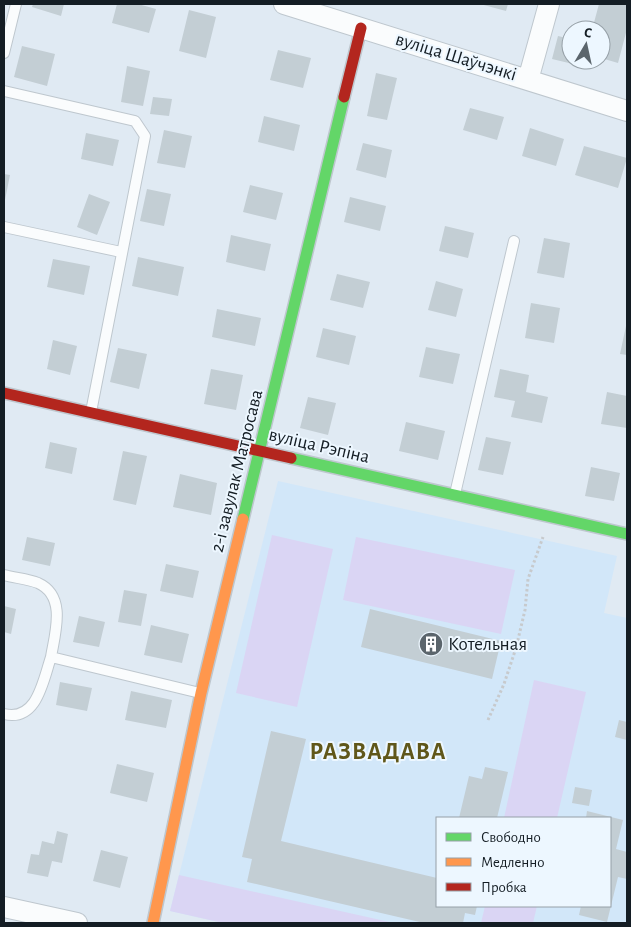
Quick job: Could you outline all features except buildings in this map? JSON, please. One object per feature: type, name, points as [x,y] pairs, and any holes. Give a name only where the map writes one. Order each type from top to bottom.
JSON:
[{"type":"street","name":"вуліца Шаўчэнкі","points":[[284,4],[627,111]]},
{"type":"street","points":[[528,80],[549,4]]},
{"type":"street","name":"2-і завулак Матросава","points":[[153,923],[201,693],[361,28]]},
{"type":"street","name":"вуліца Рэпіна","points":[[4,394],[627,534]]},
{"type":"street","points":[[4,907],[77,923]]},
{"type":"lane","points":[[4,54],[16,4]]},
{"type":"lane","points":[[4,91],[135,121],[145,136],[90,413]]},
{"type":"lane","points":[[4,227],[121,252]]},
{"type":"lane","points":[[455,495],[514,241]]},
{"type":"lane","points":[[4,576],[39,584],[54,596],[58,614],[52,657],[35,703],[26,713],[11,716],[4,714]]},
{"type":"lane","points":[[52,657],[201,693]]},
{"type":"path","points":[[488,720],[504,684],[516,648],[525,610],[528,579],[546,530]]},
{"type":"shaded area","points":[[278,481],[617,556],[604,613],[627,618],[627,923],[223,923],[170,911]]},
{"type":"shaded area","points":[[272,535],[333,549],[297,707],[236,693]]},
{"type":"shaded area","points":[[356,537],[515,570],[501,634],[343,600]]},
{"type":"shaded area","points":[[534,680],[586,692],[557,817],[504,817]]},
{"type":"shaded area","points":[[179,875],[394,923],[223,923],[170,911]]},
{"type":"shaded area","points":[[485,907],[537,907],[533,923],[481,923]]},
{"type":"traffic: fast","points":[[243,519],[344,97]]},
{"type":"traffic: fast","points":[[291,458],[627,534]]},
{"type":"traffic: slow","points":[[153,923],[201,693],[243,519]]},
{"type":"traffic: jam","points":[[344,97],[361,28]]},
{"type":"traffic: jam","points":[[4,393],[291,458]]},
{"type":"place","name":"Котельная","points":[[431,644]]},
{"type":"district","name":"РАЗВАДАВА","points":[[378,752]]}]
